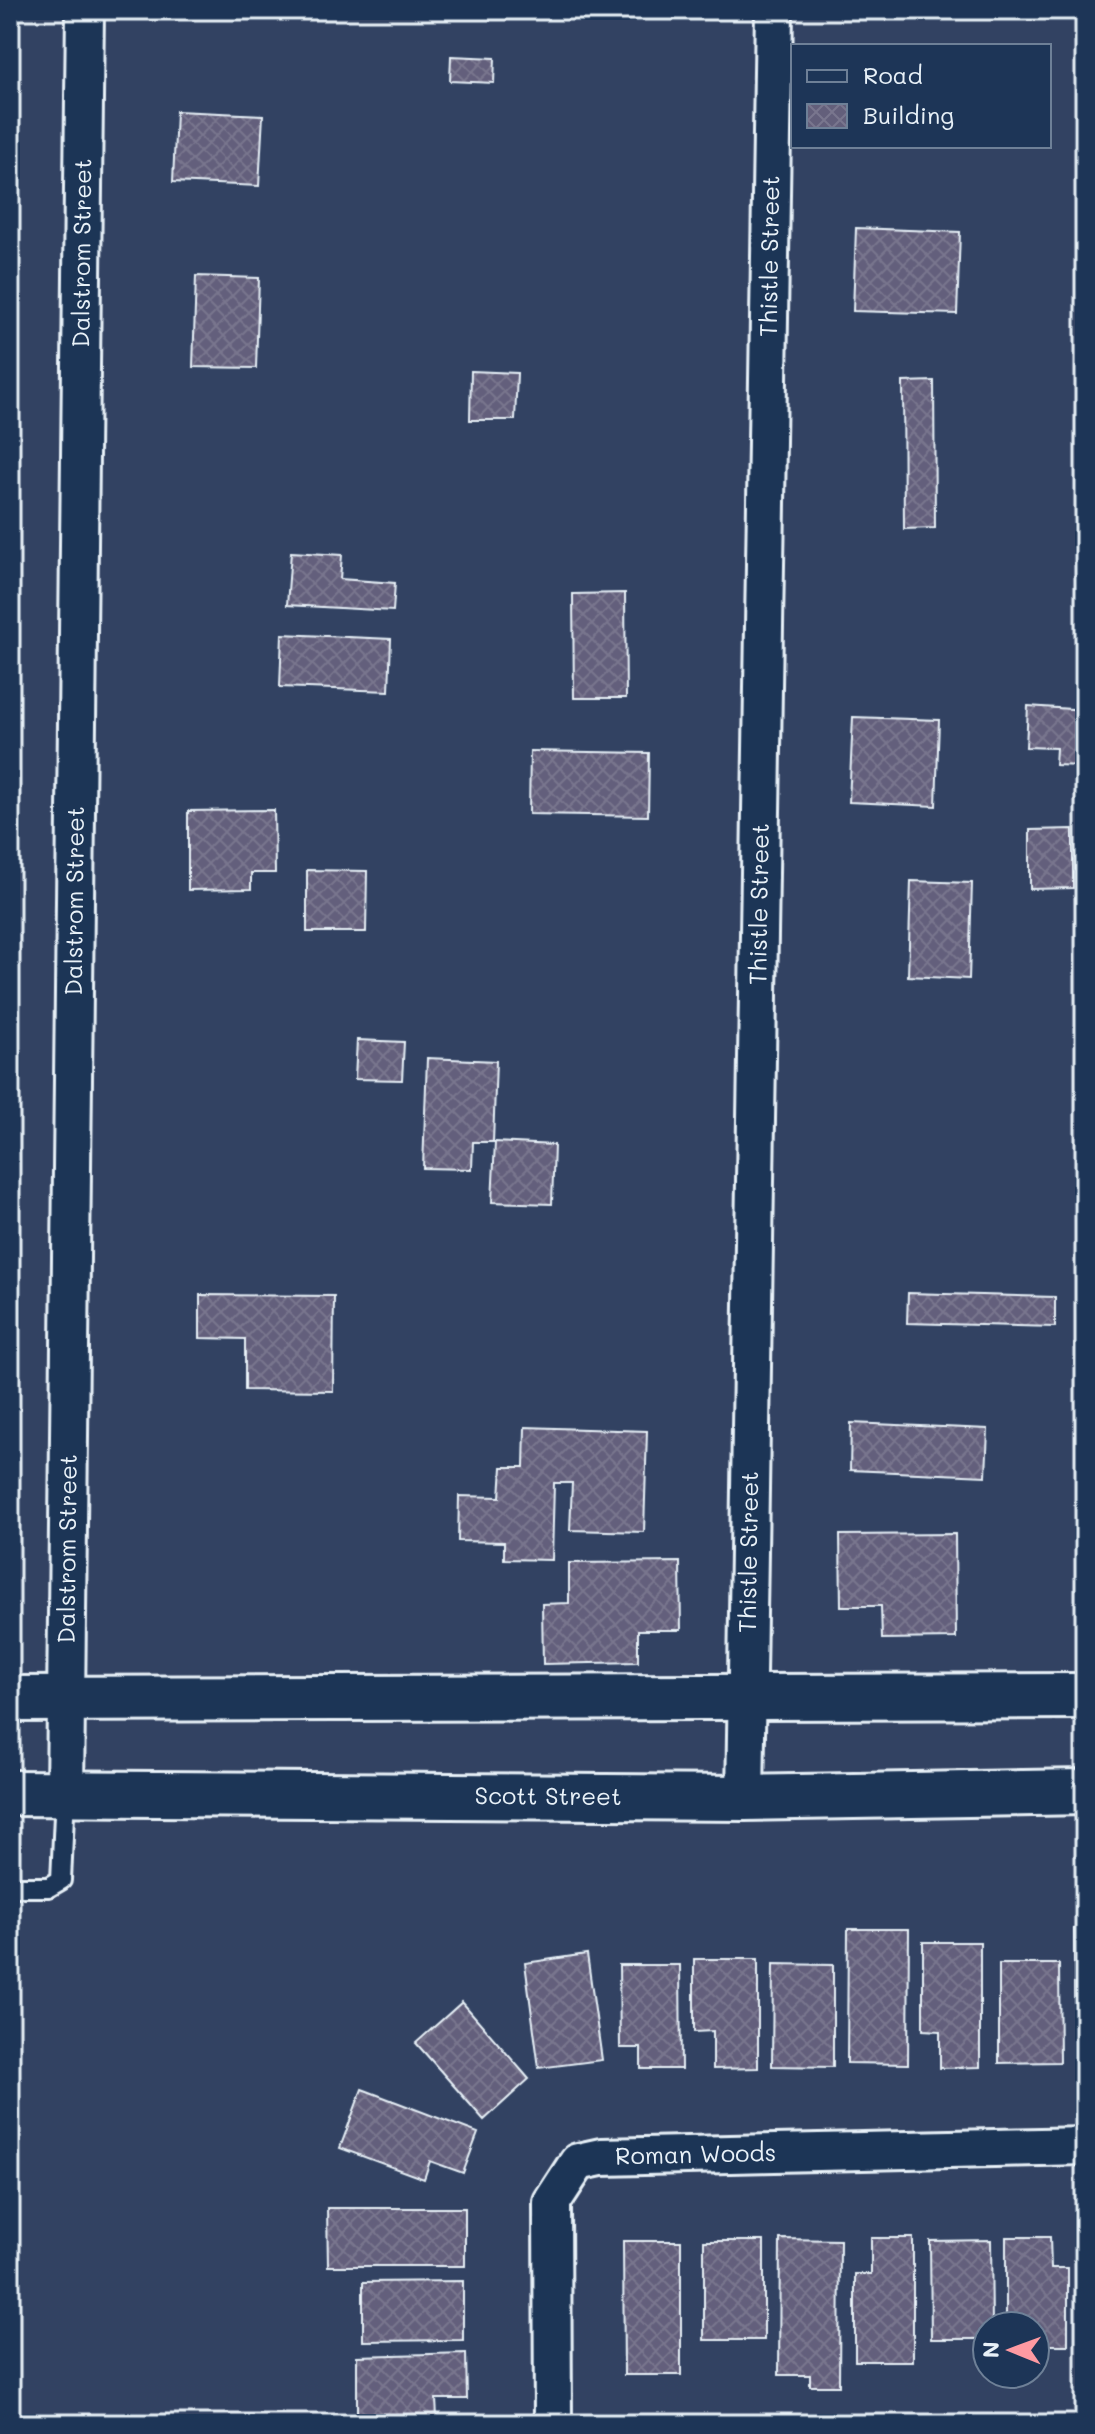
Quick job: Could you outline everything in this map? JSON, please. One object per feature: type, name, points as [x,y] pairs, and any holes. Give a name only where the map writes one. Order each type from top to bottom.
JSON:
[{"type":"main road","points":[[10,1699],[1085,1696]]},
{"type":"main road","name":"Scott Street","points":[[10,1793],[745,1798],[1085,1792]]},
{"type":"street","name":"Dalstrom Street","points":[[65,1793],[85,10]]},
{"type":"street","name":"Thistle Street","points":[[745,1798],[774,10]]},
{"type":"street","name":"Roman Woods","points":[[553,2424],[552,2202],[578,2162],[601,2157],[1085,2146]]},
{"type":"lane","points":[[10,1887],[49,1887],[61,1880],[65,1793]]},
{"type":"building","points":[[451,56],[495,58],[494,83],[450,81]]},
{"type":"building","points":[[176,111],[263,115],[259,186],[173,182]]},
{"type":"building","points":[[856,228],[960,232],[957,314],[853,311]]},
{"type":"building","points":[[196,276],[259,278],[256,368],[193,367]]},
{"type":"building","points":[[471,371],[517,373],[515,420],[470,420]]},
{"type":"building","points":[[934,381],[935,528],[904,529],[903,382]]},
{"type":"building","points":[[291,552],[342,555],[340,579],[395,583],[393,611],[287,605]]},
{"type":"building","points":[[625,593],[626,698],[574,698],[573,594]]},
{"type":"building","points":[[282,634],[391,639],[389,691],[280,687]]},
{"type":"building","points":[[1028,706],[1085,710],[1083,766],[1055,765],[1056,748],[1026,747]]},
{"type":"building","points":[[853,717],[939,720],[936,806],[849,802]]},
{"type":"building","points":[[530,751],[649,753],[648,816],[529,814]]},
{"type":"building","points":[[274,810],[275,873],[251,873],[251,889],[188,890],[188,811]]},
{"type":"building","points":[[1073,829],[1073,888],[1030,889],[1030,830]]},
{"type":"building","points":[[307,870],[367,871],[366,932],[307,932]]},
{"type":"building","points":[[911,881],[972,883],[969,979],[908,976]]},
{"type":"building","points":[[357,1040],[404,1042],[402,1080],[355,1079]]},
{"type":"building","points":[[427,1058],[496,1061],[493,1142],[473,1142],[472,1169],[423,1168]]},
{"type":"building","points":[[495,1142],[554,1145],[552,1204],[492,1202]]},
{"type":"building","points":[[908,1293],[1055,1297],[1055,1327],[907,1323]]},
{"type":"building","points":[[200,1295],[334,1296],[333,1391],[245,1390],[245,1339],[200,1338]]},
{"type":"building","points":[[851,1423],[988,1429],[986,1476],[850,1470]]},
{"type":"building","points":[[525,1427],[647,1431],[644,1532],[570,1530],[572,1483],[554,1483],[552,1560],[504,1559],[504,1542],[458,1541],[459,1496],[500,1497],[502,1467],[524,1467]]},
{"type":"building","points":[[955,1534],[956,1638],[882,1639],[881,1606],[841,1606],[840,1535]]},
{"type":"building","points":[[680,1562],[681,1630],[638,1630],[638,1662],[543,1664],[542,1604],[569,1603],[569,1563]]},
{"type":"building","points":[[848,1929],[909,1929],[908,2064],[847,2063]]},
{"type":"building","points":[[1074,1929],[1085,1929],[1085,2062],[1075,2062]]},
{"type":"building","points":[[923,1942],[980,1942],[980,2067],[940,2068],[940,2031],[923,2030]]},
{"type":"building","points":[[587,1954],[602,2060],[539,2068],[525,1963]]},
{"type":"building","points":[[694,1959],[758,1959],[758,2068],[713,2069],[713,2031],[694,2032]]},
{"type":"building","points":[[773,1964],[833,1965],[833,2067],[772,2066]]},
{"type":"building","points":[[999,1964],[1059,1964],[1060,2062],[999,2063]]},
{"type":"building","points":[[619,1965],[680,1965],[681,2069],[641,2069],[641,2048],[620,2048]]},
{"type":"building","points":[[462,2002],[529,2079],[484,2120],[416,2043]]},
{"type":"building","points":[[362,2089],[478,2133],[463,2173],[430,2161],[424,2179],[340,2148]]},
{"type":"building","points":[[327,2208],[465,2208],[465,2266],[328,2266]]},
{"type":"building","points":[[1006,2237],[1050,2237],[1051,2268],[1068,2268],[1068,2345],[1051,2345],[1051,2310],[1006,2310]]},
{"type":"building","points":[[1082,2237],[1085,2237],[1085,2361],[1082,2361]]},
{"type":"building","points":[[871,2238],[913,2238],[913,2361],[855,2361],[855,2274],[871,2274]]},
{"type":"building","points":[[780,2239],[840,2240],[839,2386],[810,2386],[810,2375],[779,2375]]},
{"type":"building","points":[[991,2240],[992,2310],[971,2310],[971,2339],[931,2339],[930,2241]]},
{"type":"building","points":[[623,2241],[681,2241],[681,2375],[624,2375]]},
{"type":"building","points":[[704,2241],[764,2241],[764,2340],[704,2340]]},
{"type":"building","points":[[463,2281],[463,2340],[363,2341],[363,2282]]},
{"type":"building","points":[[466,2353],[467,2399],[436,2399],[437,2417],[357,2419],[357,2356]]}]
